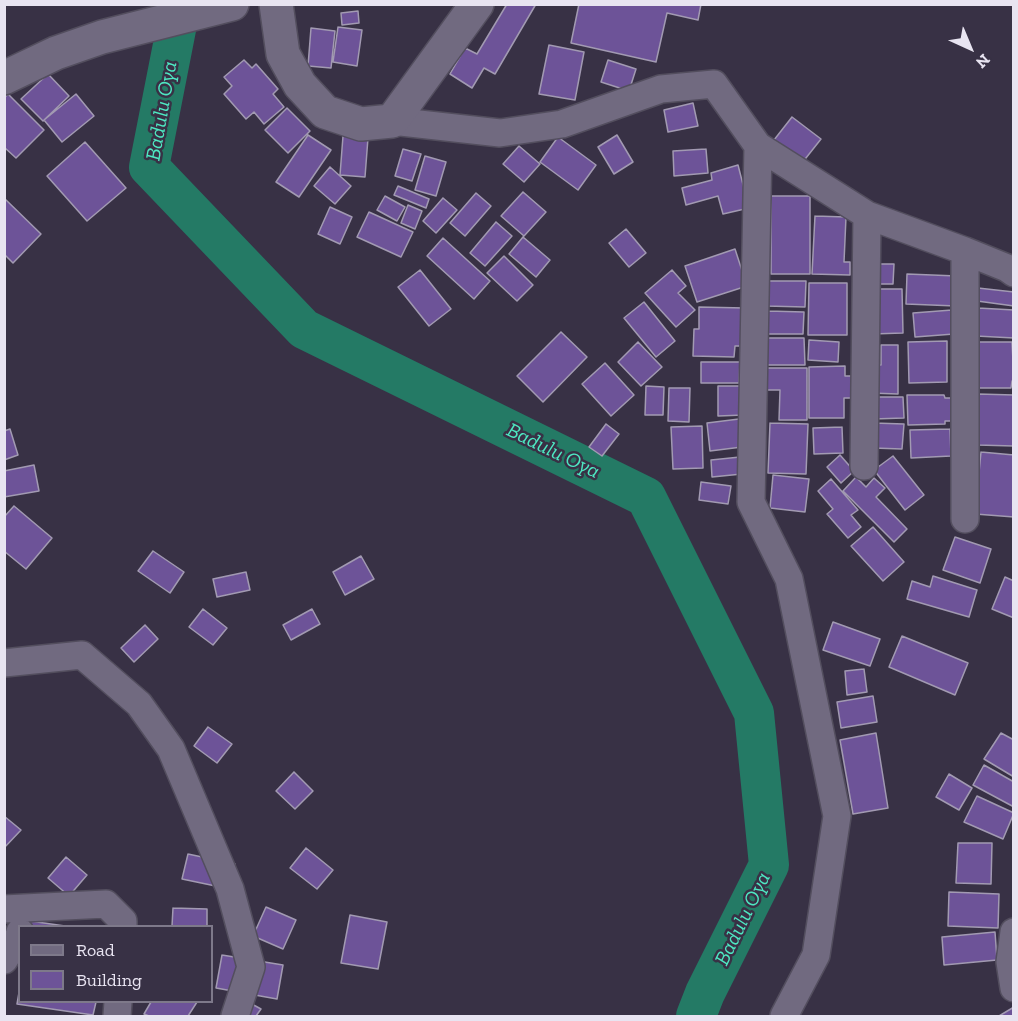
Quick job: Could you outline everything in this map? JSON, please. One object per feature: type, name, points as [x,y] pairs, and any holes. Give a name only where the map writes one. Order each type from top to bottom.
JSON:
[{"type":"street","points":[[4,78],[56,53],[102,37],[232,4]]},
{"type":"street","points":[[276,4],[283,54],[300,85],[325,112],[361,124],[392,121],[500,133],[562,124],[661,89],[714,84],[758,146],[867,215],[1007,268],[1014,273]]},
{"type":"street","points":[[392,121],[477,4]]},
{"type":"street","points":[[758,146],[751,502],[789,579],[837,816],[816,955],[784,1017]]},
{"type":"street","points":[[864,466],[867,215]]},
{"type":"street","points":[[965,252],[965,519]]},
{"type":"street","points":[[4,663],[82,655],[139,704],[171,749],[230,889],[251,967],[235,1017]]},
{"type":"street","points":[[17,919],[106,904],[123,921],[123,925]]},
{"type":"street","points":[[1014,932],[1010,963],[1014,988]]},
{"type":"street","points":[[4,960],[18,938]]},
{"type":"building","points":[[507,4],[536,4],[495,74],[484,68],[472,88],[450,74],[465,48],[477,54]]},
{"type":"building","points":[[579,4],[701,4],[698,20],[667,13],[656,62],[571,43]]},
{"type":"building","points":[[358,11],[359,23],[342,25],[341,13]]},
{"type":"building","points":[[338,27],[362,30],[357,66],[333,62]]},
{"type":"building","points":[[311,28],[335,31],[331,68],[308,66]]},
{"type":"building","points":[[549,45],[584,52],[575,100],[539,94]]},
{"type":"building","points":[[244,60],[252,68],[256,64],[278,89],[273,94],[284,107],[264,124],[254,112],[246,119],[224,94],[232,86],[224,77]]},
{"type":"building","points":[[608,60],[636,69],[629,91],[601,82]]},
{"type":"building","points":[[48,74],[69,96],[43,121],[21,99]]},
{"type":"building","points":[[8,94],[44,130],[16,158],[4,147],[4,98]]},
{"type":"building","points":[[76,94],[94,116],[62,142],[44,120]]},
{"type":"building","points":[[693,103],[698,126],[668,132],[664,110]]},
{"type":"building","points":[[287,108],[310,131],[288,153],[265,130]]},
{"type":"building","points":[[792,117],[821,139],[802,163],[774,140]]},
{"type":"building","points":[[308,135],[331,150],[299,197],[276,182]]},
{"type":"building","points":[[617,135],[633,162],[614,174],[598,147]]},
{"type":"building","points":[[343,136],[368,138],[365,177],[340,175]]},
{"type":"building","points":[[558,137],[596,165],[578,190],[540,162]]},
{"type":"building","points":[[85,142],[126,188],[87,221],[47,176]]},
{"type":"building","points":[[519,146],[540,164],[524,182],[503,164]]},
{"type":"building","points":[[403,149],[421,154],[412,181],[395,176]]},
{"type":"building","points":[[706,149],[708,173],[674,176],[673,151]]},
{"type":"building","points":[[425,156],[446,162],[436,196],[415,190]]},
{"type":"building","points":[[738,165],[749,208],[723,214],[718,196],[686,205],[682,188],[712,180],[711,173]]},
{"type":"building","points":[[330,167],[351,186],[335,204],[314,186]]},
{"type":"building","points":[[398,186],[429,199],[426,208],[394,195]]},
{"type":"building","points":[[523,192],[546,212],[524,236],[501,216]]},
{"type":"building","points":[[476,193],[491,206],[465,236],[450,223]]},
{"type":"building","points":[[385,196],[405,207],[397,221],[377,210]]},
{"type":"building","points":[[771,196],[810,196],[810,274],[771,274]]},
{"type":"building","points":[[4,198],[41,234],[13,263],[4,254]]},
{"type":"building","points":[[443,198],[457,210],[436,233],[423,221]]},
{"type":"building","points":[[408,205],[422,211],[415,229],[401,223]]},
{"type":"building","points":[[330,207],[352,217],[340,244],[318,234]]},
{"type":"building","points":[[369,212],[413,232],[401,257],[357,237]]},
{"type":"building","points":[[815,216],[846,217],[844,262],[850,262],[850,275],[812,274]]},
{"type":"building","points":[[496,222],[512,236],[485,266],[470,253]]},
{"type":"building","points":[[626,229],[646,253],[629,267],[609,243]]},
{"type":"building","points":[[523,237],[550,260],[536,277],[509,254]]},
{"type":"building","points":[[443,238],[490,281],[474,299],[427,256]]},
{"type":"building","points":[[735,249],[747,286],[697,302],[685,266]]},
{"type":"building","points":[[504,256],[533,285],[517,301],[487,273]]},
{"type":"building","points":[[874,264],[894,264],[893,284],[874,284]]},
{"type":"building","points":[[420,270],[451,309],[429,326],[398,287]]},
{"type":"building","points":[[672,270],[686,286],[678,293],[695,310],[676,327],[645,293]]},
{"type":"building","points":[[907,274],[957,276],[956,306],[906,304]]},
{"type":"building","points":[[766,281],[806,281],[805,307],[766,306]]},
{"type":"building","points":[[809,283],[847,283],[847,335],[808,335]]},
{"type":"building","points":[[978,288],[1014,292],[1014,306],[977,301]]},
{"type":"building","points":[[871,289],[902,289],[903,333],[872,334]]},
{"type":"building","points":[[644,302],[675,341],[656,357],[624,318]]},
{"type":"building","points":[[699,307],[745,308],[744,346],[735,346],[734,357],[693,356],[694,329],[699,329]]},
{"type":"building","points":[[978,308],[1014,310],[1014,338],[976,336]]},
{"type":"building","points":[[952,310],[954,334],[915,337],[913,313]]},
{"type":"building","points":[[768,311],[804,312],[803,334],[767,334]]},
{"type":"building","points":[[561,332],[587,357],[543,402],[517,376]]},
{"type":"building","points":[[764,338],[804,338],[805,365],[764,365]]},
{"type":"building","points":[[809,340],[839,342],[838,362],[808,360]]},
{"type":"building","points":[[947,341],[947,382],[909,383],[908,342]]},
{"type":"building","points":[[638,342],[662,367],[641,386],[618,362]]},
{"type":"building","points":[[977,342],[1012,342],[1014,381],[1012,381],[1011,388],[976,388]]},
{"type":"building","points":[[881,345],[898,345],[898,394],[870,393],[870,365],[881,365]]},
{"type":"building","points":[[701,362],[740,362],[739,383],[701,383]]},
{"type":"building","points":[[605,363],[634,395],[611,416],[582,384]]},
{"type":"building","points":[[845,366],[845,376],[853,376],[853,398],[844,398],[844,418],[809,418],[809,367]]},
{"type":"building","points":[[766,368],[807,368],[807,420],[779,420],[780,390],[766,390]]},
{"type":"building","points":[[646,386],[664,387],[663,415],[645,415]]},
{"type":"building","points":[[718,386],[744,386],[744,415],[718,416]]},
{"type":"building","points":[[669,388],[690,388],[689,422],[668,421]]},
{"type":"building","points":[[978,394],[1014,395],[1014,446],[977,445]]},
{"type":"building","points":[[907,395],[944,395],[945,398],[953,398],[954,421],[945,421],[945,424],[908,425]]},
{"type":"building","points":[[872,397],[903,397],[904,418],[873,419]]},
{"type":"building","points":[[739,419],[742,447],[710,451],[707,423]]},
{"type":"building","points":[[770,423],[808,424],[806,474],[768,473]]},
{"type":"building","points":[[874,423],[904,424],[902,449],[873,448]]},
{"type":"building","points":[[606,424],[619,434],[602,456],[589,447]]},
{"type":"building","points":[[702,426],[703,468],[673,469],[671,427]]},
{"type":"building","points":[[842,427],[843,453],[814,454],[813,428]]},
{"type":"building","points":[[10,429],[18,455],[4,460],[4,431]]},
{"type":"building","points":[[950,429],[951,456],[911,458],[910,430]]},
{"type":"building","points":[[981,452],[1014,455],[1014,517],[975,514]]},
{"type":"building","points":[[840,455],[854,471],[841,483],[827,467]]},
{"type":"building","points":[[893,456],[924,495],[905,510],[874,470]]},
{"type":"building","points":[[740,457],[742,474],[712,477],[711,460]]},
{"type":"building","points":[[34,465],[39,491],[4,497],[4,471]]},
{"type":"building","points":[[773,475],[809,479],[805,512],[770,508]]},
{"type":"building","points":[[856,477],[866,487],[874,478],[885,488],[876,497],[907,529],[894,542],[843,491]]},
{"type":"building","points":[[831,479],[858,510],[851,515],[861,527],[848,538],[827,514],[833,509],[818,491]]},
{"type":"building","points":[[701,482],[731,486],[728,504],[699,500]]},
{"type":"building","points":[[14,506],[52,538],[26,569],[4,551],[4,517]]},
{"type":"building","points":[[873,527],[904,562],[883,581],[851,546]]},
{"type":"building","points":[[955,537],[991,549],[980,583],[943,570]]},
{"type":"building","points":[[153,551],[184,572],[170,593],[138,571]]},
{"type":"building","points":[[361,556],[374,579],[345,595],[333,572]]},
{"type":"building","points":[[246,572],[250,590],[217,597],[213,579]]},
{"type":"building","points":[[933,576],[977,590],[969,617],[907,599],[912,581],[930,587]]},
{"type":"building","points":[[1005,577],[1014,581],[1014,618],[992,609]]},
{"type":"building","points":[[203,609],[227,628],[213,645],[189,627]]},
{"type":"building","points":[[312,609],[320,624],[291,640],[283,625]]},
{"type":"building","points":[[833,622],[880,639],[870,666],[823,650]]},
{"type":"building","points":[[145,625],[158,639],[134,662],[121,648]]},
{"type":"building","points":[[902,636],[968,663],[955,695],[889,667]]},
{"type":"building","points":[[864,669],[867,692],[847,695],[845,671]]},
{"type":"building","points":[[873,696],[877,722],[841,728],[837,702]]},
{"type":"building","points":[[208,727],[232,744],[217,763],[194,746]]},
{"type":"building","points":[[876,733],[888,808],[853,814],[840,740]]},
{"type":"building","points":[[1001,733],[1014,740],[1014,777],[984,759]]},
{"type":"building","points":[[984,765],[1014,782],[1014,807],[973,785]]},
{"type":"building","points":[[294,772],[313,791],[295,809],[276,791]]},
{"type":"building","points":[[949,774],[972,788],[959,810],[936,797]]},
{"type":"building","points":[[977,796],[1014,813],[1003,839],[964,822]]},
{"type":"building","points":[[4,816],[21,830],[4,848]]},
{"type":"building","points":[[958,843],[992,843],[991,884],[956,883]]},
{"type":"building","points":[[306,848],[333,870],[317,889],[290,868]]},
{"type":"building","points":[[188,854],[235,864],[230,889],[182,879]]},
{"type":"building","points":[[66,857],[87,875],[69,896],[48,878]]},
{"type":"building","points":[[949,892],[999,894],[998,928],[948,926]]},
{"type":"building","points":[[266,907],[296,920],[283,949],[253,936]]},
{"type":"building","points":[[173,908],[207,909],[207,925],[172,925]]},
{"type":"building","points":[[350,915],[387,922],[378,969],[341,963]]},
{"type":"building","points":[[30,921],[58,925],[29,925]]},
{"type":"building","points":[[995,932],[997,960],[944,965],[942,937]]},
{"type":"building","points":[[222,955],[283,965],[277,999],[216,988]]},
{"type":"building","points":[[239,997],[261,1009],[256,1016],[228,1016]]},
{"type":"building","points":[[18,998],[18,1003],[96,1003],[93,1015],[17,1004]]},
{"type":"building","points":[[150,1003],[196,1003],[188,1016],[144,1014]]},
{"type":"building","points":[[1014,1007],[1014,1016],[999,1016]]},
{"type":"waterway","name":"Badulu Oya","points":[[181,4],[149,167],[304,329],[646,497],[754,713],[769,865],[705,993],[696,1016]]}]
